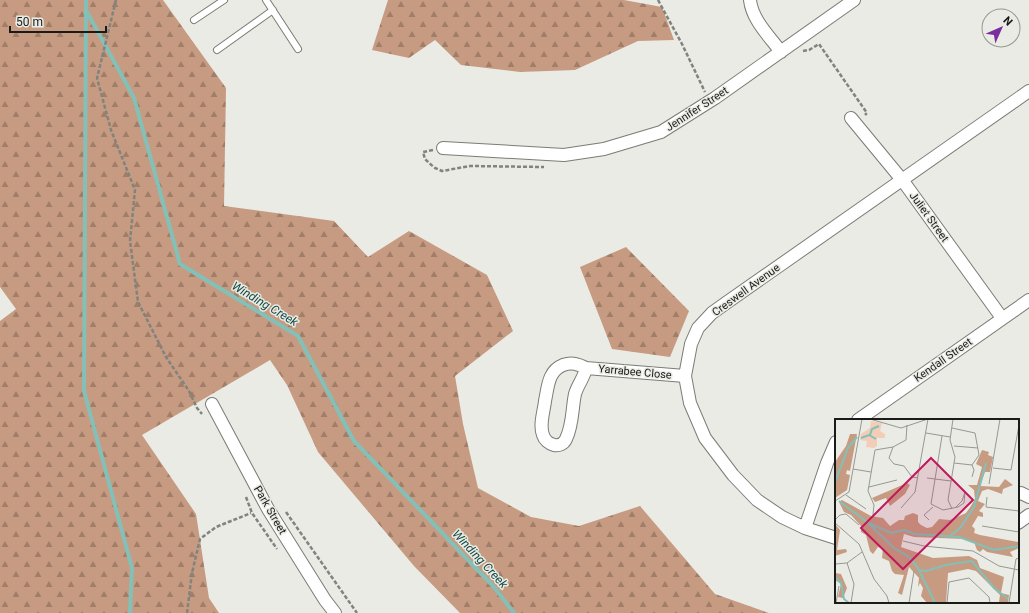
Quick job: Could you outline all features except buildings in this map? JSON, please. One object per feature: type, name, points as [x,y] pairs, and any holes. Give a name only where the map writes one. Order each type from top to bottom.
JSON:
[{"type":"street","points":[[750,0],[751,8],[758,21],[781,52]]},
{"type":"street","name":"Jennifer Street","points":[[443,148],[564,155],[604,150],[661,132],[705,95],[781,52],[854,0]]},
{"type":"street","name":"Creswell Avenue","points":[[835,538],[805,528],[782,517],[757,500],[733,474],[705,438],[690,403],[685,376],[691,344],[698,328],[712,313],[903,181],[1029,91]]},
{"type":"street","name":"Juliet Street","points":[[851,118],[903,181],[1002,318]]},
{"type":"street","name":"Kendall Street","points":[[859,419],[1029,300]]},
{"type":"street","name":"Yarrabee Close","points":[[586,368],[585,374],[576,393],[566,438],[558,445],[549,443],[542,434],[543,412],[552,373],[556,368],[570,363],[578,364],[586,368],[685,376]]},
{"type":"street","name":"Park Street","points":[[212,404],[268,509],[324,600],[335,613]]},
{"type":"street","points":[[805,528],[827,463],[835,444]]},
{"type":"street","points":[[1019,494],[1021,493],[1029,497]]},
{"type":"street","points":[[1019,522],[1029,515]]},
{"type":"lane","points":[[194,20],[224,0]]},
{"type":"lane","points":[[266,0],[298,50]]},
{"type":"lane","points":[[217,50],[273,10]]},
{"type":"path","points":[[116,0],[106,34],[97,78],[111,130],[135,190],[130,241],[138,302],[166,357],[189,391],[197,408]]},
{"type":"path","points":[[658,0],[682,44],[705,95]]},
{"type":"path","points":[[801,51],[808,50],[819,44],[867,113]]},
{"type":"path","points":[[187,613],[192,573],[200,539],[216,527],[252,513]]},
{"type":"green space","points":[[0,0],[163,0],[226,88],[224,206],[334,221],[368,257],[409,231],[487,275],[513,331],[455,376],[463,424],[478,488],[531,517],[579,526],[640,506],[715,594],[769,613],[460,613],[414,566],[318,452],[287,385],[270,360],[142,435],[196,514],[209,598],[219,613],[0,613],[0,321],[16,309],[0,287]]},
{"type":"green space","points":[[388,0],[624,0],[662,7],[674,40],[638,41],[575,70],[520,72],[461,65],[435,40],[409,58],[372,50]]},
{"type":"green space","points":[[626,247],[689,311],[670,357],[612,349],[580,267]]},
{"type":"waterway","points":[[86,0],[84,391],[132,568],[130,613]]},
{"type":"waterway","name":"Winding Creek","points":[[87,12],[134,98],[180,264],[298,336],[354,441],[494,587],[514,613]]}]
